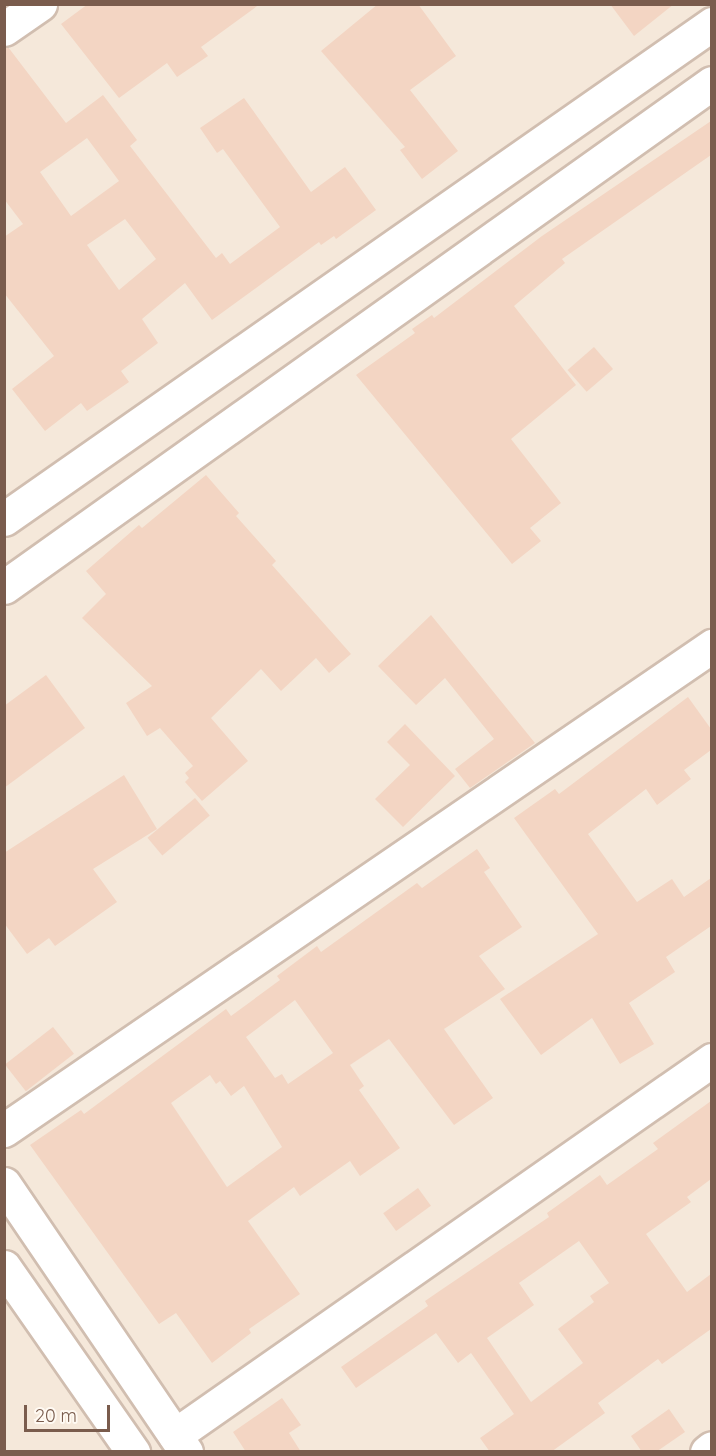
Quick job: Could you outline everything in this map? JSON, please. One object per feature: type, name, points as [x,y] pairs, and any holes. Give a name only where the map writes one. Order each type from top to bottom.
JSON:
[{"type":"street","points":[[4,29],[40,4]]},
{"type":"street","points":[[4,519],[711,24]]},
{"type":"street","points":[[4,587],[711,83]]},
{"type":"street","points":[[4,1131],[711,646]]},
{"type":"street","points":[[4,1184],[181,1443],[711,1060]]},
{"type":"street","points":[[4,1267],[133,1452]]},
{"type":"street","points":[[706,1452],[711,1448]]},
{"type":"shaded area","points":[[5,5],[711,5],[711,1452],[5,1452]]},
{"type":"building","points":[[88,4],[260,4],[201,47],[208,56],[177,77],[167,63],[119,98],[61,24]]},
{"type":"building","points":[[378,4],[418,4],[456,56],[410,90],[458,151],[422,179],[400,150],[405,147],[321,51]]},
{"type":"building","points":[[610,4],[674,4],[634,36]]},
{"type":"building","points":[[8,47],[66,123],[103,95],[137,140],[130,146],[216,258],[222,253],[230,264],[280,227],[223,149],[217,153],[200,128],[244,98],[311,192],[345,167],[376,210],[336,239],[334,236],[321,245],[319,242],[212,320],[185,283],[142,319],[158,343],[121,371],[129,382],[87,411],[81,403],[45,431],[12,389],[54,356],[4,293],[4,237],[23,224],[4,199],[4,48]],"holes":[[[87,138],[119,181],[71,216],[40,172]],[[125,219],[156,259],[119,290],[87,245]]]},
{"type":"building","points":[[711,121],[711,155],[562,259],[565,263],[514,306],[576,385],[511,439],[561,503],[530,528],[541,541],[512,564],[356,375],[415,333],[412,329],[432,315],[434,318],[542,236]]},
{"type":"building","points":[[594,347],[613,369],[587,392],[568,370]]},
{"type":"building","points":[[206,475],[239,513],[236,516],[276,561],[272,565],[351,654],[329,673],[316,658],[281,691],[261,669],[211,718],[248,761],[202,801],[185,782],[189,778],[185,773],[193,766],[160,728],[147,736],[126,703],[152,686],[82,618],[106,594],[86,571],[139,525],[142,528]]},
{"type":"building","points":[[431,615],[535,743],[470,788],[455,769],[494,739],[445,678],[416,705],[378,666]]},
{"type":"building","points":[[46,675],[85,728],[4,788],[4,706]]},
{"type":"building","points":[[688,697],[711,729],[711,750],[684,770],[691,779],[657,805],[646,789],[588,834],[637,902],[672,879],[684,897],[711,878],[711,926],[666,957],[675,972],[629,1003],[654,1044],[620,1064],[592,1018],[541,1055],[500,999],[598,934],[514,818],[555,789],[559,794]]},
{"type":"building","points":[[405,724],[455,776],[403,827],[375,799],[410,765],[387,742]]},
{"type":"building","points":[[124,775],[157,829],[93,869],[117,902],[55,946],[49,938],[27,954],[4,923],[4,853]]},
{"type":"building","points":[[195,798],[210,816],[162,855],[148,838]]},
{"type":"building","points":[[477,849],[490,868],[484,872],[522,927],[479,956],[505,989],[444,1029],[493,1098],[454,1125],[389,1039],[350,1065],[364,1086],[359,1090],[400,1148],[360,1176],[350,1161],[300,1196],[294,1187],[248,1221],[300,1294],[249,1329],[251,1333],[212,1363],[176,1313],[159,1324],[30,1145],[81,1110],[84,1114],[226,1009],[231,1016],[280,980],[277,976],[317,946],[321,952],[417,883],[422,888]],"holes":[[[295,1000],[333,1053],[288,1084],[282,1074],[275,1078],[246,1037]],[[210,1075],[216,1084],[220,1081],[231,1096],[244,1086],[282,1147],[227,1187],[171,1103]]]},
{"type":"building","points":[[53,1027],[74,1054],[26,1091],[5,1065]]},
{"type":"building","points":[[711,1101],[711,1179],[687,1197],[691,1202],[646,1234],[687,1292],[711,1274],[711,1329],[662,1364],[658,1359],[598,1403],[605,1413],[551,1452],[490,1452],[480,1438],[514,1414],[471,1353],[458,1363],[436,1333],[356,1388],[341,1367],[428,1306],[425,1301],[549,1217],[547,1213],[600,1175],[607,1185],[658,1149],[653,1143]],"holes":[[[579,1241],[609,1283],[590,1296],[594,1302],[558,1329],[583,1363],[531,1402],[487,1338],[534,1305],[519,1283]]]},
{"type":"building","points":[[418,1188],[431,1206],[396,1231],[383,1213]]},
{"type":"building","points":[[282,1398],[301,1425],[289,1433],[301,1452],[246,1452],[233,1432]]},
{"type":"building","points":[[669,1409],[685,1432],[656,1452],[642,1452],[631,1436]]}]
